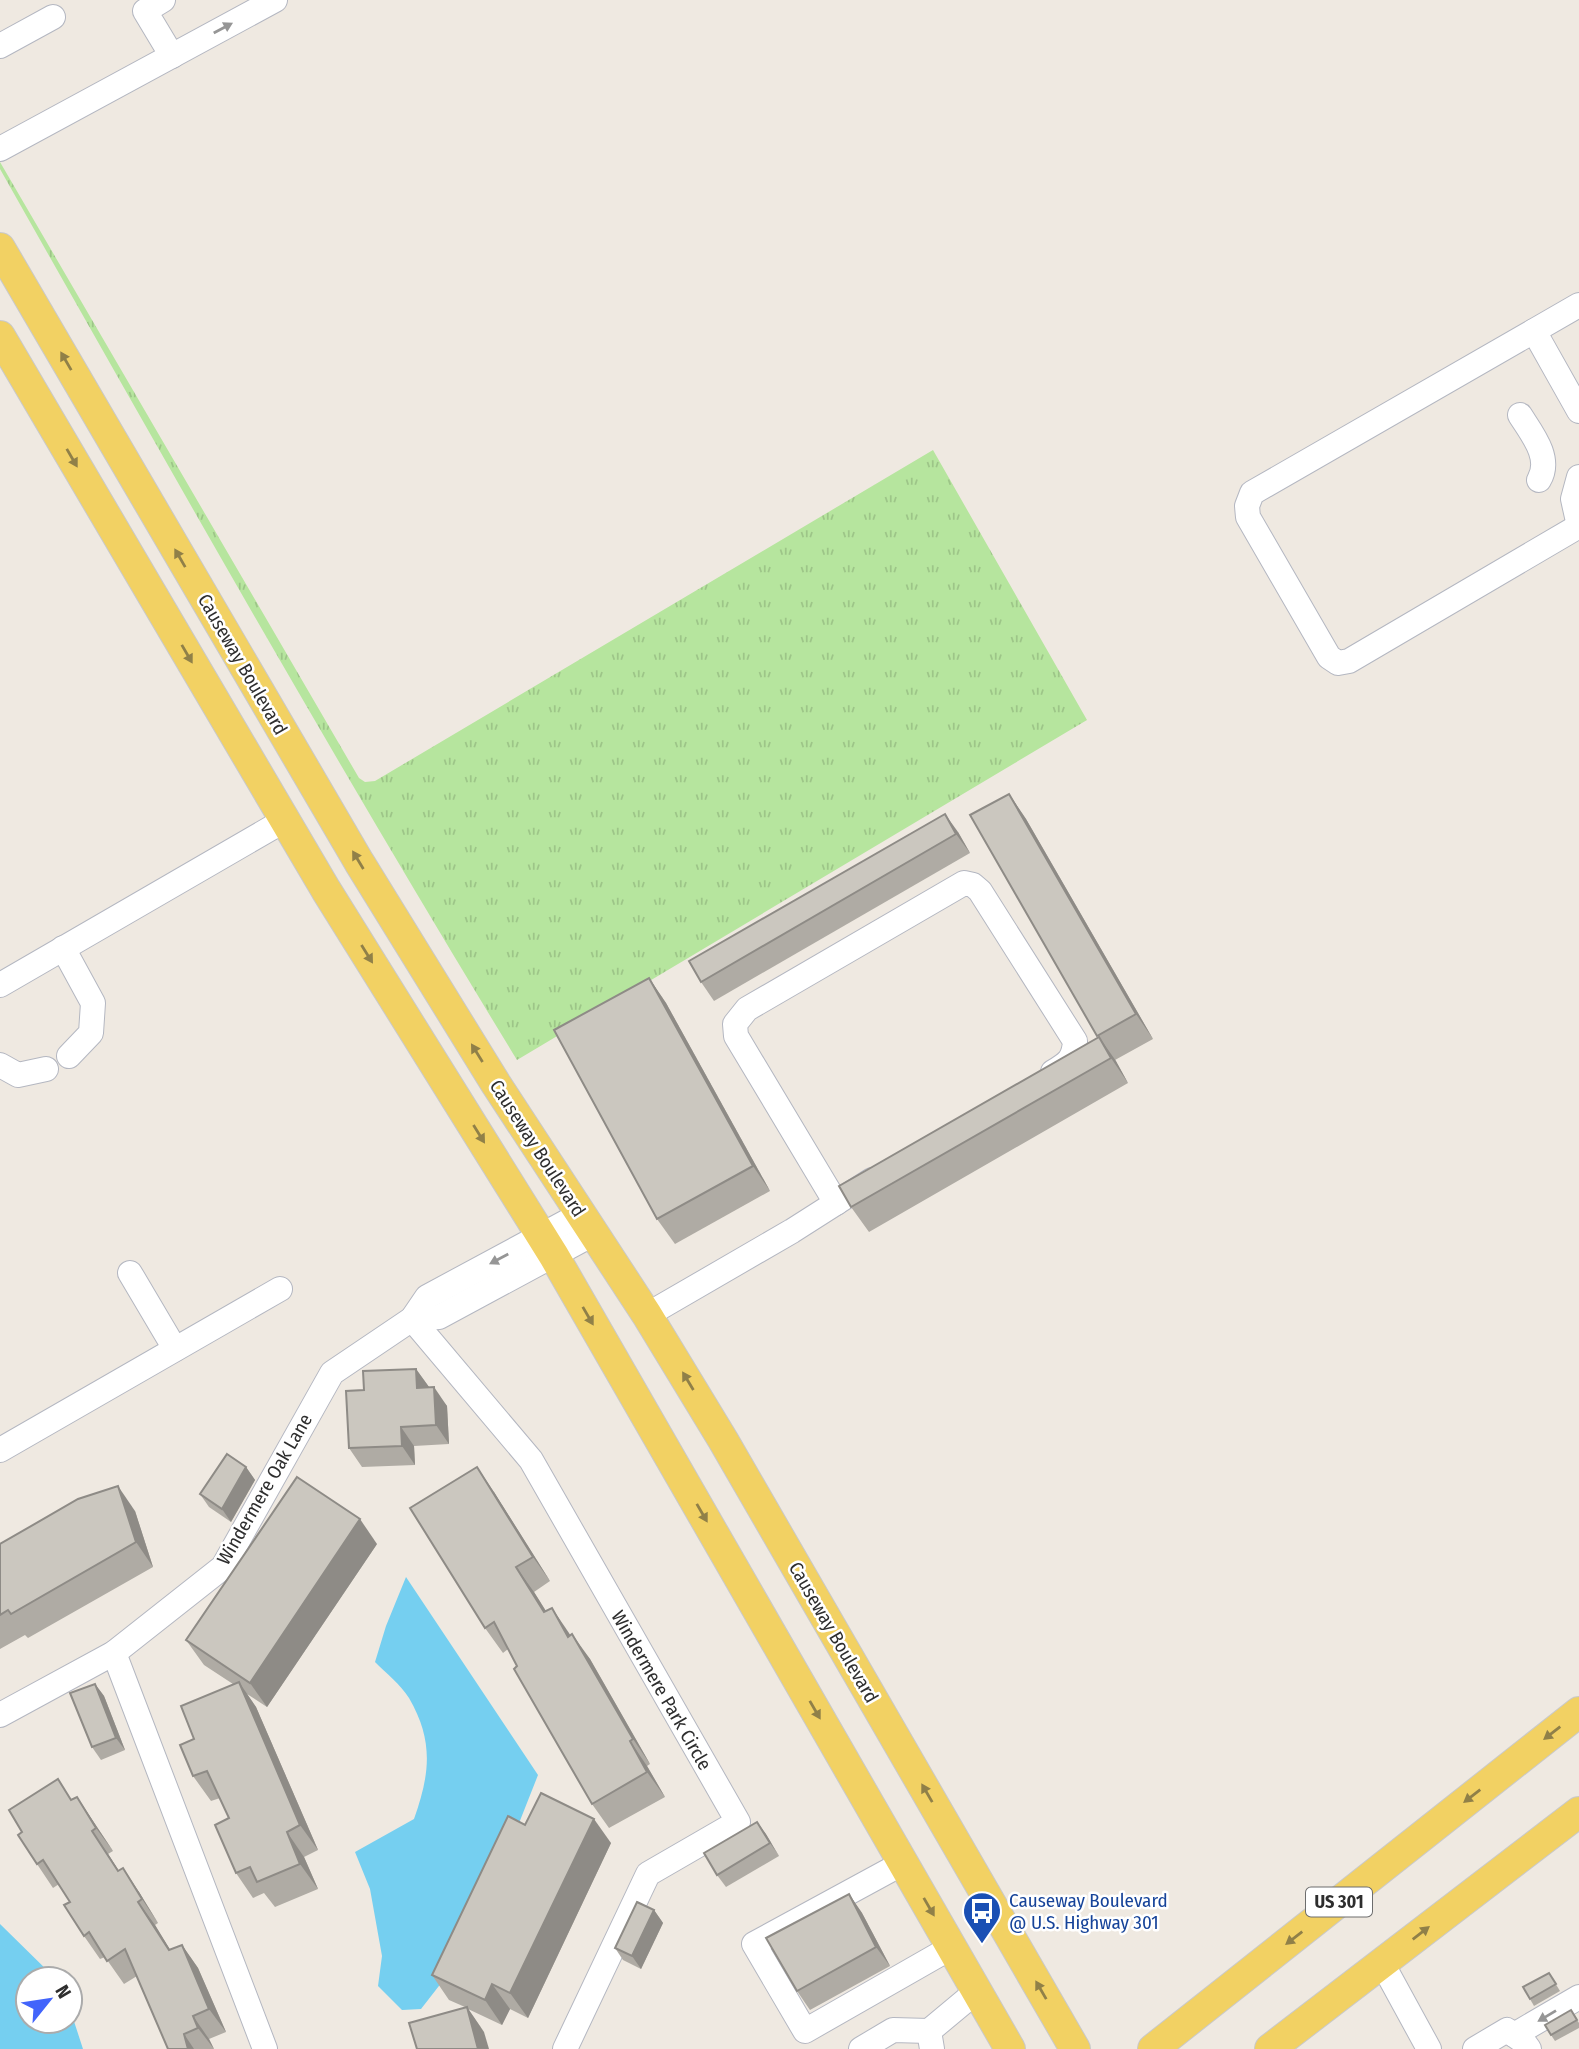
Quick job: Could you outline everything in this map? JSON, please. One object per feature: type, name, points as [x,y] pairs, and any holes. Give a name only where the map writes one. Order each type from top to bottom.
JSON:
[{"type":"main road","name":"Causeway Boulevard","points":[[0,248],[359,862],[496,1084],[647,1315],[723,1440],[1076,2049]]},
{"type":"main road","points":[[0,336],[285,820],[548,1246],[1010,2049]]},
{"type":"main road","name":"US 301","points":[[1153,2049],[1579,1712]]},
{"type":"main road","points":[[1270,2049],[1579,1812]]},
{"type":"street","points":[[163,0],[145,11],[172,56]]},
{"type":"street","points":[[0,149],[275,0]]},
{"type":"street","points":[[0,46],[53,17]]},
{"type":"street","points":[[1579,305],[1252,493],[1247,506],[1248,517],[1329,657],[1338,663],[1349,661],[1579,526],[1573,499],[1579,477]]},
{"type":"street","points":[[1534,331],[1579,411]]},
{"type":"street","points":[[1520,415],[1543,458],[1544,470],[1539,480]]},
{"type":"street","points":[[0,985],[285,820]]},
{"type":"street","points":[[836,1203],[736,1035],[734,1024],[742,1012],[964,883],[973,885],[980,891],[1075,1041],[1074,1054],[1069,1063],[1038,1081]]},
{"type":"street","points":[[63,948],[93,1003],[91,1033],[69,1056]]},
{"type":"street","points":[[0,1065],[19,1075],[46,1069]]},
{"type":"street","points":[[647,1315],[792,1231],[887,1171]]},
{"type":"street","name":"Windermere Oak Lane","points":[[0,1715],[114,1653],[223,1567],[332,1373],[412,1319],[439,1317],[548,1246],[587,1224]]},
{"type":"street","points":[[130,1273],[175,1349]]},
{"type":"street","points":[[0,1450],[280,1289]]},
{"type":"street","name":"Windermere Park Circle","points":[[412,1319],[531,1460],[738,1822],[648,1874],[565,2049]]},
{"type":"street","points":[[114,1653],[265,2049]]},
{"type":"street","points":[[903,1863],[754,1944],[805,2031],[952,1947]]},
{"type":"street","points":[[1381,1963],[1429,2049]]},
{"type":"street","points":[[861,2049],[893,2030],[930,2040],[976,1991]]},
{"type":"street","points":[[1475,2049],[1507,2030],[1521,2042],[1579,1997]]},
{"type":"green space","points":[[0,162],[359,778],[365,782],[375,781],[933,450],[1087,720],[517,1060],[255,617],[0,169]]},
{"type":"water","points":[[406,1577],[538,1775],[510,1846],[442,1982],[421,2009],[402,2010],[378,1986],[382,1956],[370,1889],[355,1852],[414,1819],[426,1772],[426,1743],[417,1714],[402,1688],[375,1662]]},
{"type":"water","points":[[0,1924],[42,1965],[14,1965],[14,2035],[78,2035],[83,2049],[0,2049]]},
{"type":"building","points":[[1009,794],[1136,1014],[1097,1036],[970,815]]},
{"type":"building","points":[[945,814],[956,834],[701,982],[689,961]]},
{"type":"building","points":[[649,978],[753,1166],[657,1219],[554,1030]]},
{"type":"building","points":[[1099,1037],[1111,1058],[851,1207],[839,1186]]},
{"type":"building","points":[[416,1369],[417,1388],[434,1387],[436,1425],[401,1427],[402,1446],[349,1448],[346,1391],[364,1390],[363,1371]]},
{"type":"building","points":[[227,1454],[246,1467],[222,1509],[200,1494]]},
{"type":"building","points":[[477,1467],[533,1557],[516,1567],[544,1612],[552,1608],[568,1637],[572,1634],[633,1739],[630,1741],[647,1772],[592,1804],[514,1669],[517,1666],[494,1622],[485,1628],[410,1508]]},
{"type":"building","points":[[297,1477],[360,1519],[250,1683],[186,1640]]},
{"type":"building","points":[[118,1486],[136,1542],[11,1614],[8,1610],[0,1615],[0,1544],[78,1499]]},
{"type":"building","points":[[239,1682],[300,1825],[287,1832],[300,1864],[257,1882],[250,1867],[236,1873],[215,1825],[229,1818],[207,1771],[193,1776],[180,1745],[194,1739],[181,1706]]},
{"type":"building","points":[[95,1684],[116,1738],[92,1747],[70,1693]]},
{"type":"building","points":[[58,1779],[71,1800],[77,1797],[96,1828],[92,1831],[118,1871],[123,1868],[142,1899],[138,1902],[169,1950],[182,1945],[209,2009],[193,2016],[198,2028],[184,2034],[188,2049],[168,2049],[125,1949],[107,1961],[89,1932],[84,1936],[64,1905],[70,1902],[43,1860],[37,1864],[18,1835],[22,1832],[9,1810]]},
{"type":"building","points":[[541,1793],[594,1819],[510,1993],[492,1984],[485,2000],[432,1975],[508,1816],[525,1825]]},
{"type":"building","points":[[757,1822],[770,1843],[717,1875],[704,1853]]},
{"type":"building","points":[[849,1894],[876,1947],[797,1991],[766,1938]]},
{"type":"building","points":[[637,1902],[654,1910],[632,1956],[615,1948]]},
{"type":"building","points":[[1549,1973],[1556,1984],[1530,1999],[1523,1987]]},
{"type":"building","points":[[467,2007],[478,2049],[417,2049],[409,2023]]},
{"type":"building","points":[[1571,2010],[1577,2020],[1551,2035],[1545,2025]]},
{"type":"place","name":"Causeway Boulevard @ U.S. Highway 301","points":[[982,1945]]}]
